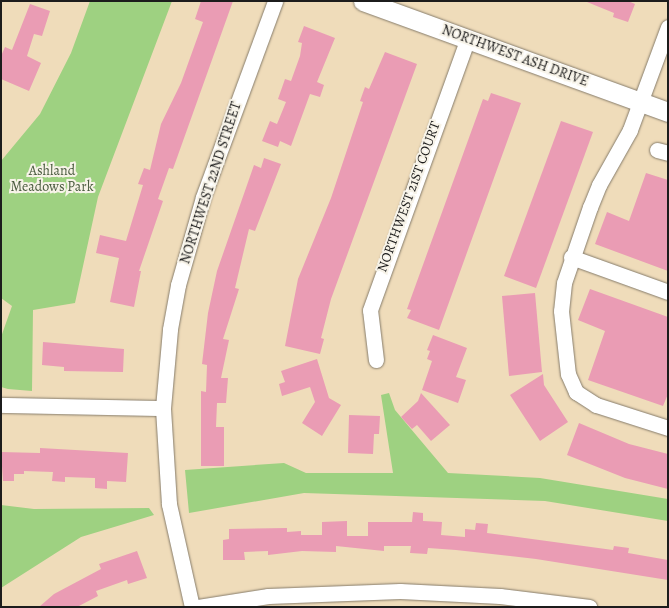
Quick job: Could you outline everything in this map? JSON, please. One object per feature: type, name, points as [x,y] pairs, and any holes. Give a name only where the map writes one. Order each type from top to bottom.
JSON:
[{"type":"street","name":"NORTHWEST 22ND STREET","points":[[192,607],[169,504],[163,408],[170,329],[190,241],[275,1]]},
{"type":"street","name":"NORTHWEST ASH DRIVE","points":[[363,1],[668,112]]},
{"type":"street","points":[[668,27],[619,153],[599,185],[572,257],[564,283],[562,311],[566,356],[571,384],[585,400],[668,428]]},
{"type":"street","name":"NORTHWEST 21ST COURT","points":[[376,360],[370,310],[468,38]]},
{"type":"street","points":[[572,257],[668,292]]},
{"type":"street","points":[[1,405],[163,408]]},
{"type":"street","points":[[198,607],[268,596],[400,591],[531,598],[589,607]]},
{"type":"green space","name":"Ashland Meadows Park","points":[[90,1],[172,1],[98,197],[75,303],[33,310],[32,391],[8,389],[1,387],[1,337],[12,306],[1,298],[1,161],[40,114],[71,53]]},
{"type":"green space","points":[[389,393],[395,410],[448,473],[540,478],[668,499],[668,521],[545,501],[304,493],[189,513],[185,470],[284,463],[306,473],[393,473],[381,395]]},
{"type":"green space","points":[[1,505],[34,509],[149,508],[154,515],[81,537],[1,588]]},
{"type":"building","points":[[201,1],[233,1],[173,169],[169,168],[158,199],[163,201],[139,271],[141,271],[134,307],[110,302],[119,258],[96,253],[100,235],[126,241],[143,185],[138,184],[144,168],[150,170],[161,124],[181,83],[203,22],[195,19]]},
{"type":"building","points":[[628,1],[635,4],[628,22],[613,17],[614,13],[587,2]]},
{"type":"building","points":[[30,4],[50,11],[42,36],[34,34],[27,56],[41,63],[29,91],[1,79],[1,56],[5,47],[12,50]]},
{"type":"building","points":[[304,26],[335,38],[317,82],[324,85],[320,97],[310,94],[291,146],[280,141],[278,147],[262,141],[270,121],[277,124],[286,102],[278,99],[285,79],[291,81],[300,56],[302,43],[298,42]]},
{"type":"building","points":[[385,52],[417,64],[331,299],[321,338],[324,339],[320,354],[285,346],[298,279],[331,198],[363,102],[360,101],[365,87],[369,89]]},
{"type":"building","points":[[491,93],[521,103],[439,330],[407,318],[411,310],[407,309],[483,99],[488,101]]},
{"type":"building","points":[[561,121],[593,132],[536,288],[504,276]]},
{"type":"building","points":[[264,158],[281,164],[255,231],[249,229],[235,288],[239,289],[223,339],[229,340],[221,378],[228,378],[226,403],[217,403],[216,427],[224,427],[224,466],[201,466],[201,391],[206,392],[207,365],[202,364],[208,313],[217,271],[254,165],[261,168]]},
{"type":"building","points":[[646,173],[668,180],[668,271],[595,244],[607,212],[629,221]]},
{"type":"building","points":[[590,289],[668,317],[668,394],[663,406],[588,380],[605,331],[578,320]]},
{"type":"building","points":[[535,293],[542,372],[509,376],[502,296]]},
{"type":"building","points":[[433,335],[467,348],[456,377],[466,380],[458,403],[422,390],[432,361],[427,359],[430,351],[427,350]]},
{"type":"building","points":[[43,342],[124,349],[123,372],[64,371],[64,367],[42,365]]},
{"type":"building","points":[[317,359],[329,398],[341,405],[322,436],[302,423],[315,402],[310,387],[282,396],[279,384],[285,382],[281,371]]},
{"type":"building","points":[[543,374],[544,385],[568,422],[540,441],[510,395]]},
{"type":"building","points":[[421,393],[450,425],[431,441],[417,425],[412,429],[401,417],[418,401]]},
{"type":"building","points":[[349,415],[380,416],[379,434],[374,434],[373,454],[348,453]]},
{"type":"building","points":[[579,423],[629,444],[668,454],[668,489],[625,478],[567,455]]},
{"type":"building","points":[[40,448],[128,453],[126,482],[107,481],[107,489],[95,488],[95,478],[65,477],[65,482],[52,481],[53,472],[24,471],[24,474],[14,474],[14,481],[3,481],[1,452],[40,453]]},
{"type":"building","points":[[413,512],[423,513],[423,521],[442,522],[441,535],[465,537],[465,529],[475,530],[476,523],[488,524],[487,533],[613,550],[614,546],[629,548],[628,553],[668,560],[668,580],[536,559],[456,550],[428,548],[427,554],[410,553],[411,546],[384,546],[384,551],[336,546],[336,552],[302,551],[268,555],[268,551],[244,552],[245,560],[223,560],[223,540],[229,539],[229,529],[287,528],[287,532],[301,531],[301,535],[322,535],[322,522],[347,521],[347,536],[368,536],[368,522],[412,522]]},
{"type":"building","points":[[137,551],[147,578],[128,584],[127,580],[96,591],[98,596],[77,607],[39,607],[54,594],[101,569],[99,564]]}]
